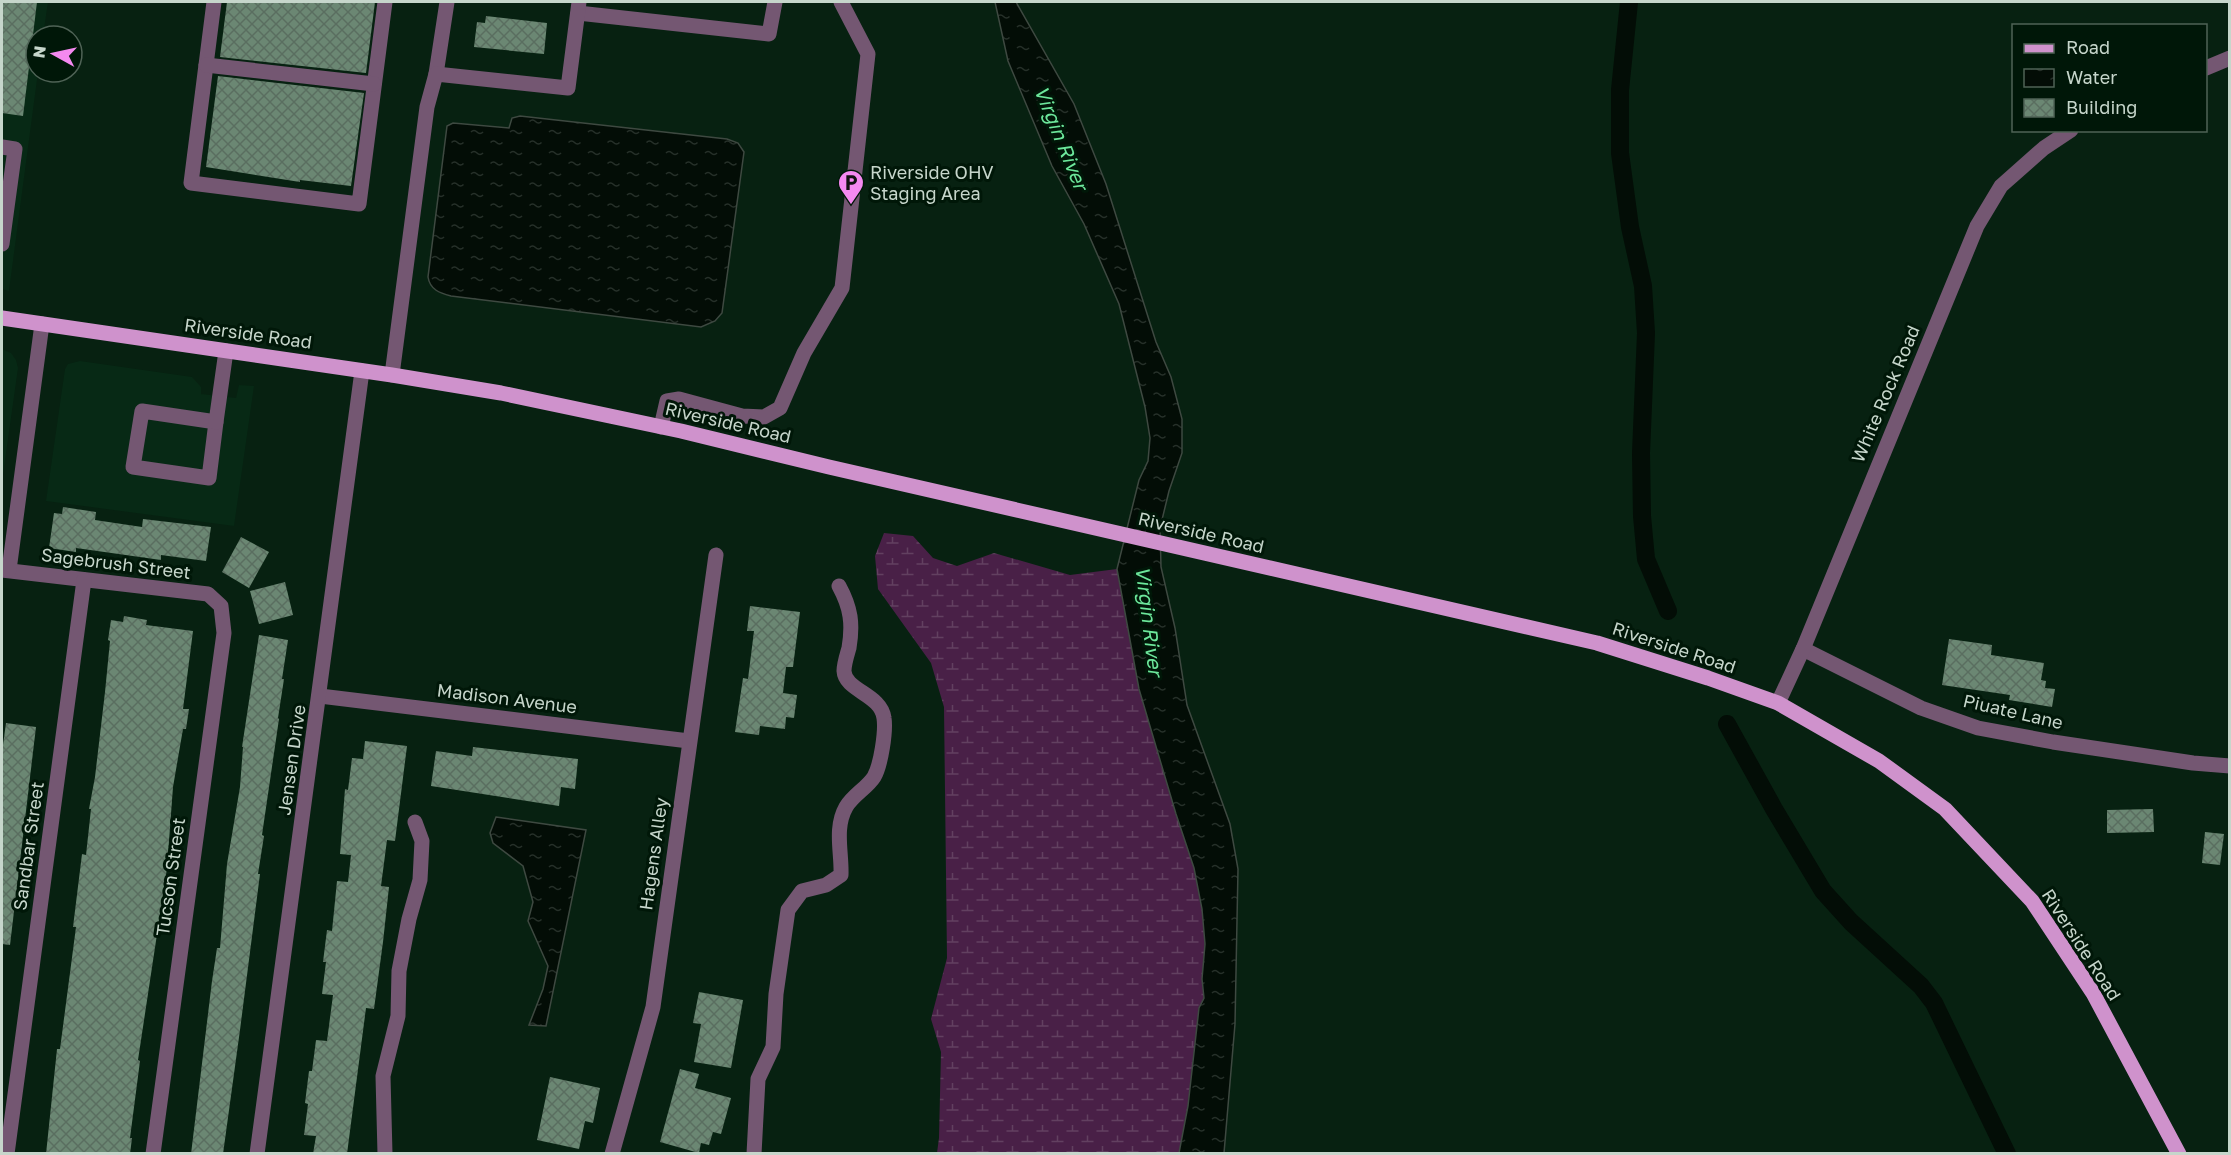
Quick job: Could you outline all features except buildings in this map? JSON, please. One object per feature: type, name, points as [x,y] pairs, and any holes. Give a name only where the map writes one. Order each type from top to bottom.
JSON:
[{"type":"main road","name":"Riverside Road","points":[[2,318],[501,393],[661,427],[829,468],[1596,643],[1708,678],[1778,703],[1879,761],[1945,809],[2031,901],[2093,993],[2179,1154]]},
{"type":"street","points":[[214,2],[190,190],[359,204],[385,2]]},
{"type":"street","points":[[392,375],[427,107],[436,74],[447,2]]},
{"type":"street","points":[[436,74],[568,88],[579,8],[769,34],[775,2]]},
{"type":"street","points":[[661,427],[667,401],[679,399],[742,416],[764,417],[780,408],[804,353],[842,288],[868,54],[841,2]]},
{"type":"street","points":[[2207,67],[2229,58]]},
{"type":"street","points":[[206,65],[374,84]]},
{"type":"street","name":"White Rock Road","points":[[1778,703],[1803,649],[1977,226],[2001,186],[2044,148],[2068,132]]},
{"type":"street","points":[[2,147],[15,149],[2,244]]},
{"type":"street","points":[[5,570],[42,324]]},
{"type":"street","points":[[216,422],[142,411],[134,467],[209,478],[226,351]]},
{"type":"street","name":"Jensen Drive","points":[[257,1154],[362,371]]},
{"type":"street","name":"Hagens Alley","points":[[612,1154],[653,1007],[688,741],[716,555]]},
{"type":"street","name":"Sagebrush Street","points":[[5,570],[208,594],[221,606]]},
{"type":"street","name":"Sandbar Street","points":[[7,1154],[84,580]]},
{"type":"street","points":[[754,1154],[758,1079],[773,1047],[776,994],[788,910],[802,891],[826,885],[841,875],[842,857],[838,832],[846,807],[875,776],[882,750],[884,716],[873,698],[848,683],[844,671],[852,630],[848,602],[839,586]]},
{"type":"street","name":"Tucson Street","points":[[153,1154],[224,633],[221,606]]},
{"type":"street","name":"Piuate Lane","points":[[1803,649],[1921,708],[1978,728],[2053,742],[2193,763],[2229,766]]},
{"type":"street","name":"Madison Avenue","points":[[320,696],[688,741]]},
{"type":"street","points":[[385,1154],[383,1076],[398,1016],[399,971],[409,919],[420,880],[422,841],[415,822]]},
{"type":"shaded area","points":[[2,2],[48,2],[45,24],[24,24],[24,84],[36,84],[9,291],[2,289]]},
{"type":"shaded area","points":[[2,349],[11,353],[18,368],[2,482]]},
{"type":"shaded area","points":[[80,361],[192,377],[201,387],[201,394],[236,398],[239,385],[254,386],[234,526],[46,501],[65,369],[68,364]]},
{"type":"green space","points":[[884,533],[913,536],[933,558],[957,566],[994,553],[1070,575],[1117,569],[1139,689],[1194,868],[1202,909],[1205,944],[1202,979],[1204,998],[1199,1008],[1188,1106],[1179,1153],[937,1153],[941,1052],[931,1019],[947,958],[944,707],[931,663],[878,589],[875,556]]},
{"type":"water","name":"Virgin River","points":[[995,2],[1016,2],[1074,104],[1106,184],[1156,342],[1171,377],[1182,419],[1182,453],[1160,528],[1161,567],[1175,628],[1187,705],[1230,824],[1238,869],[1235,1024],[1224,1153],[1179,1153],[1188,1106],[1199,1008],[1204,998],[1202,979],[1205,944],[1202,909],[1194,868],[1139,689],[1117,569],[1139,480],[1148,461],[1150,438],[1145,407],[1119,304],[1084,224],[1052,166],[1008,61]]},
{"type":"water","points":[[520,116],[727,139],[738,143],[744,152],[722,313],[715,321],[701,327],[451,296],[433,288],[428,277],[447,126],[453,123],[509,128],[512,118]]},
{"type":"water","points":[[496,817],[586,830],[546,1026],[529,1025],[543,989],[548,966],[528,921],[533,902],[523,866],[493,843],[490,833]]},
{"type":"waterway","points":[[1629,2],[1620,90],[1620,153],[1630,227],[1643,286],[1646,333],[1641,453],[1642,516],[1646,559],[1668,611]]},
{"type":"waterway","points":[[1727,724],[1823,891],[1851,922],[1921,986],[1934,1003],[2007,1154]]},
{"type":"place","name":"Riverside OHV Staging Area","points":[[851,206]]}]
